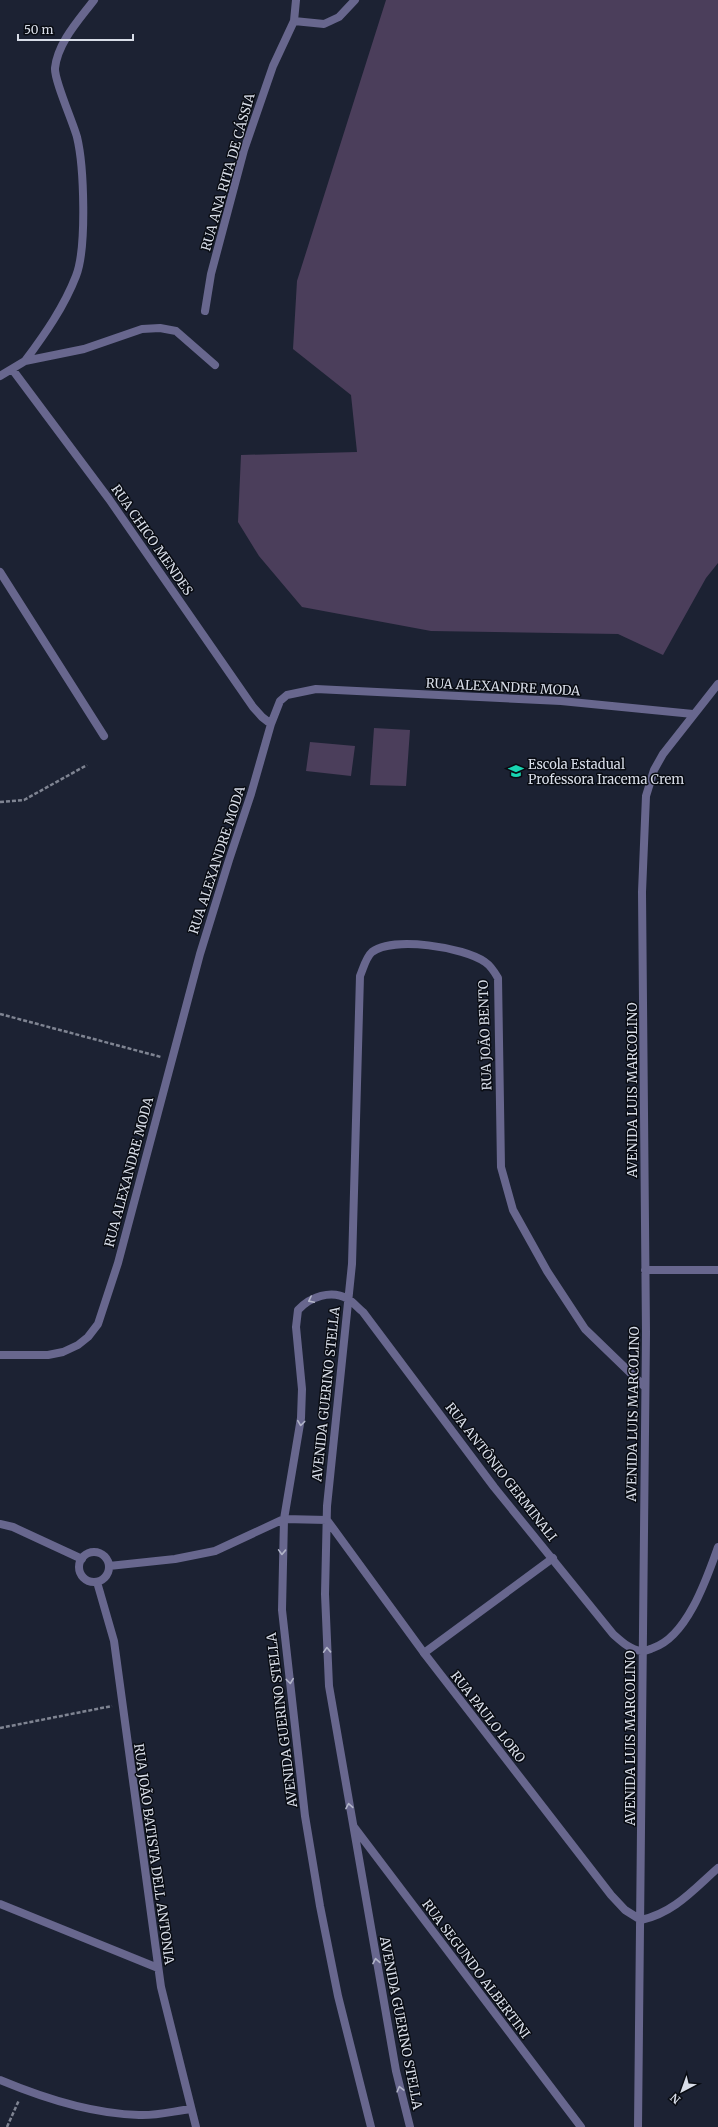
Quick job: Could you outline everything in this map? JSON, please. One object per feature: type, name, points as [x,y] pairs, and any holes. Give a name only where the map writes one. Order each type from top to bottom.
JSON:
[{"type":"street","points":[[25,361],[58,315],[77,274],[81,254],[83,184],[77,138],[55,70],[57,54],[94,0]]},
{"type":"street","name":"RUA ANA RITA DE CÁSSIA","points":[[205,312],[211,274],[244,150],[273,66],[294,21],[296,0]]},
{"type":"street","points":[[294,21],[324,24],[339,17],[355,0]]},
{"type":"street","points":[[0,376],[25,361],[84,349],[142,329],[160,328],[176,331],[215,365]]},
{"type":"street","name":"RUA CHICO MENDES","points":[[12,369],[109,499],[253,707],[262,718],[271,724]]},
{"type":"street","points":[[0,572],[104,736]]},
{"type":"street","name":"AVENIDA LUIS MARCOLINO","points":[[638,2127],[642,1920],[642,1652],[645,1387],[642,892],[646,796],[654,770],[663,754],[718,684]]},
{"type":"street","name":"RUA ALEXANDRE MODA","points":[[0,1355],[48,1355],[63,1352],[83,1341],[98,1324],[118,1262],[200,954],[251,794],[271,724],[280,701],[287,695],[316,690],[561,701],[693,714]]},
{"type":"street","name":"RUA JOÃO BENTO","points":[[348,1299],[352,1264],[360,976],[371,952],[385,945],[408,944],[454,949],[483,960],[492,967],[498,978],[501,1167],[513,1210],[547,1271],[584,1329],[645,1387]]},
{"type":"street","points":[[645,1270],[718,1270]]},
{"type":"street","name":"AVENIDA GUERINO STELLA","points":[[371,2127],[338,1996],[320,1906],[305,1816],[282,1610],[284,1519],[302,1418],[302,1389],[296,1327],[298,1310],[306,1302],[324,1295],[335,1295],[348,1299],[327,1520],[325,1594],[329,1686],[396,2072],[410,2127]]},
{"type":"street","name":"RUA ANTÔNIO GERMINALI","points":[[348,1299],[363,1312],[494,1487],[613,1634],[625,1645],[642,1652]]},
{"type":"street","points":[[109,1566],[175,1559],[215,1551],[284,1519],[327,1520]]},
{"type":"street","name":"RUA PAULO LORO","points":[[327,1520],[424,1653],[611,1895],[625,1910],[642,1920]]},
{"type":"street","points":[[0,1524],[13,1527],[82,1558]]},
{"type":"street","points":[[642,1652],[661,1646],[678,1630],[696,1601],[718,1547]]},
{"type":"street","points":[[90,1553],[100,1554],[108,1561],[109,1566],[106,1577],[97,1582],[88,1581],[81,1576],[79,1567],[82,1558],[90,1553]]},
{"type":"street","points":[[424,1653],[553,1558]]},
{"type":"street","name":"RUA JOÃO BATISTA DELL ANTONIA","points":[[97,1582],[114,1641],[160,1987],[196,2127]]},
{"type":"street","name":"RUA SEGUNDO ALBERTINI","points":[[352,1824],[581,2127]]},
{"type":"street","points":[[642,1920],[658,1917],[671,1909],[718,1868]]},
{"type":"street","points":[[0,1904],[158,1968]]},
{"type":"street","points":[[0,2080],[24,2090],[103,2112],[140,2115],[191,2109]]},
{"type":"path","points":[[0,802],[24,800],[87,765]]},
{"type":"path","points":[[0,1014],[171,1059]]},
{"type":"path","points":[[0,1728],[122,1704]]},
{"type":"path","points":[[7,2127],[24,2090]]},
{"type":"shaded area","points":[[386,0],[718,0],[718,563],[706,578],[663,655],[618,634],[431,631],[302,607],[259,556],[238,522],[241,455],[357,452],[351,395],[293,349],[297,281]]},
{"type":"shaded area","points":[[374,728],[410,730],[406,786],[370,785]]},
{"type":"shaded area","points":[[310,742],[355,746],[351,776],[306,771]]},
{"type":"place","name":"Escola Estadual Professora Iracema Crem","points":[[516,771]]}]
